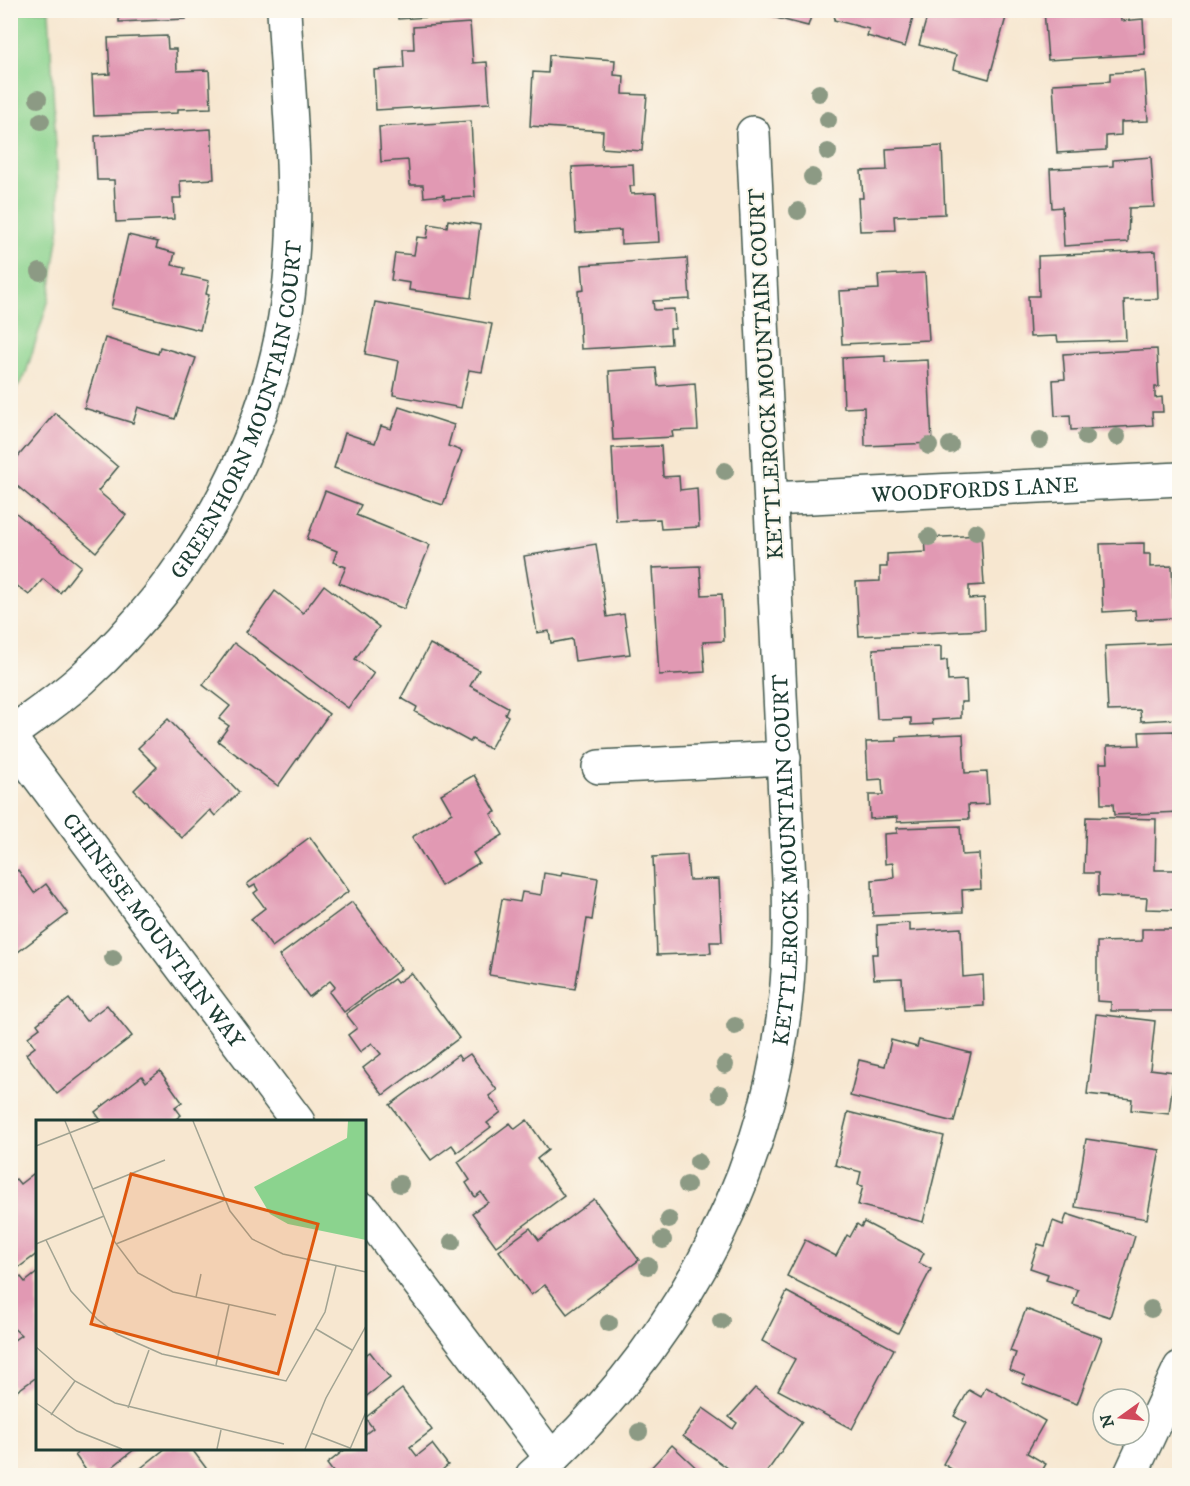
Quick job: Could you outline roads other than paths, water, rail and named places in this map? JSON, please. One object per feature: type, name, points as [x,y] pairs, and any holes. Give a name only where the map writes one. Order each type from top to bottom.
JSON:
[{"type":"street","name":"GREENHORN MOUNTAIN COURT","points":[[10,736],[81,680],[135,627],[175,577],[211,523],[240,465],[263,405],[280,343],[291,269],[294,205],[284,10]]},
{"type":"street","name":"KETTLEROCK MOUNTAIN COURT","points":[[542,1467],[597,1413],[638,1365],[682,1301],[718,1234],[748,1163],[770,1090],[784,1014],[790,926],[784,758],[753,133]]},
{"type":"street","name":"WOODFORDS LANE","points":[[771,499],[1179,479]]},
{"type":"street","name":"CHINESE MOUNTAIN WAY","points":[[10,736],[297,1120]]},
{"type":"street","points":[[599,768],[784,758]]},
{"type":"street","points":[[366,1213],[542,1467]]},
{"type":"street","points":[[1130,1476],[1179,1368]]}]
